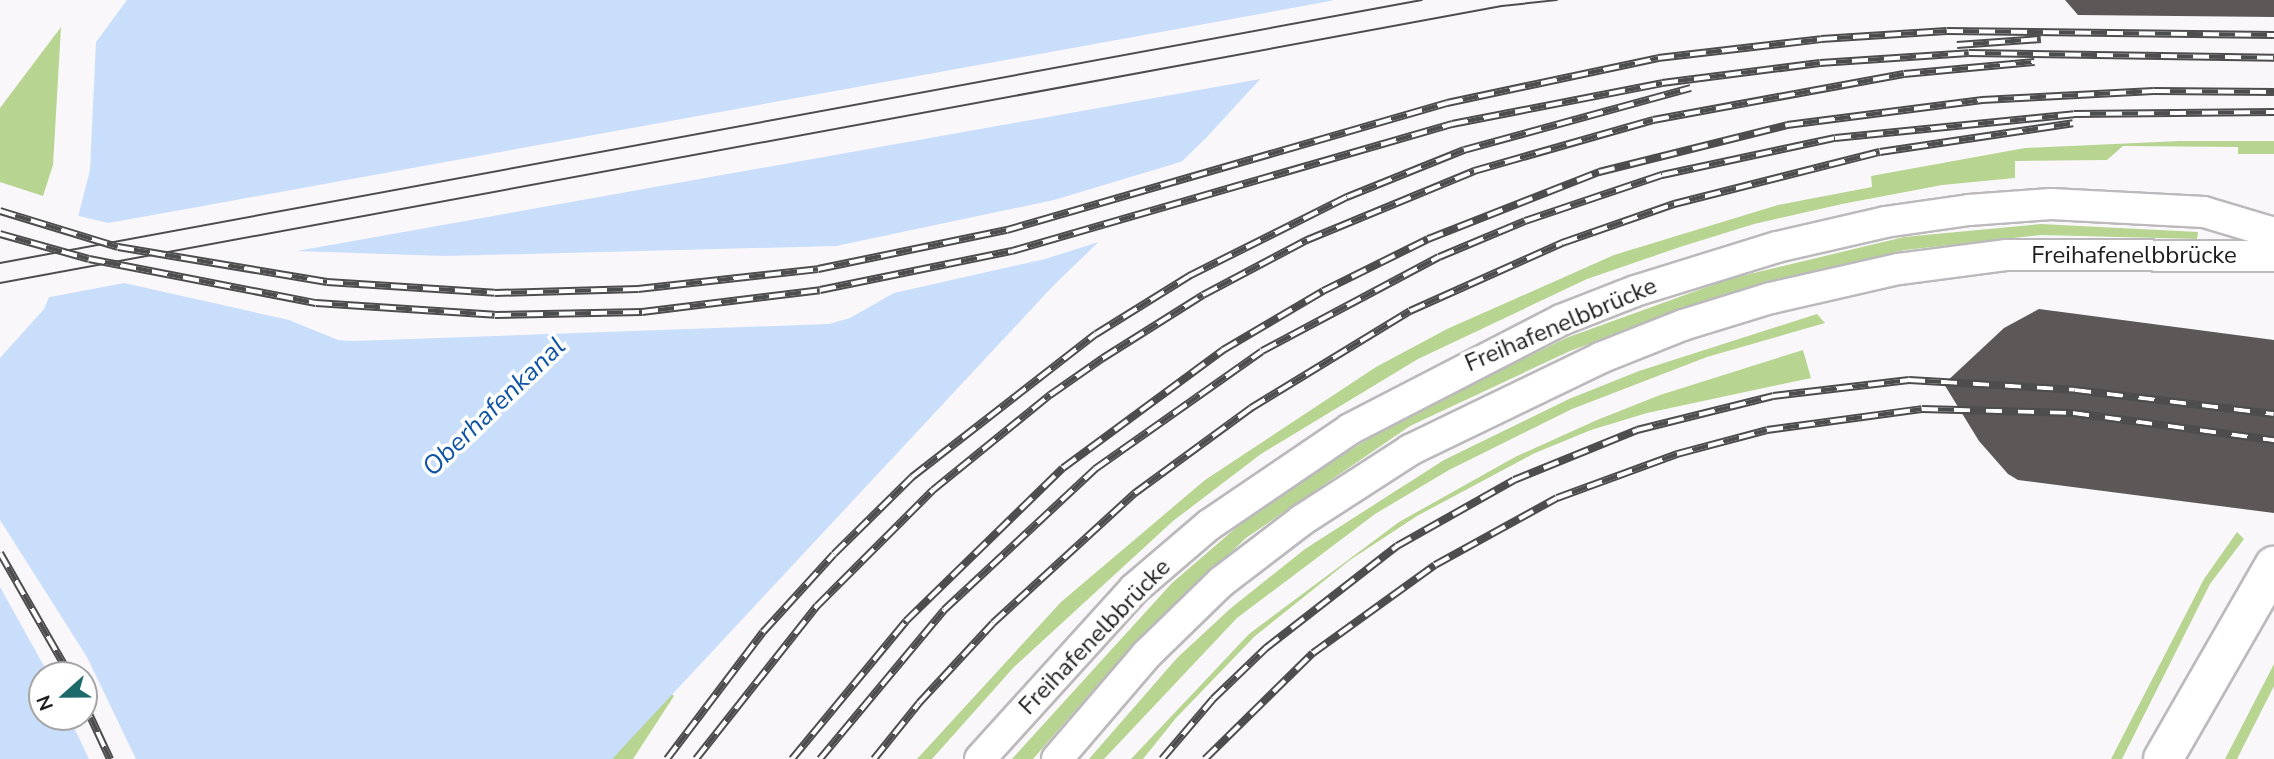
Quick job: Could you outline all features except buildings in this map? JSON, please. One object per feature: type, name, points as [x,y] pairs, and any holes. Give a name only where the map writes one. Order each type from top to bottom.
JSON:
[{"type":"main road","points":[[2163,759],[2274,566]]},
{"type":"street","name":"Freihafenelbbrücke","points":[[980,759],[1134,589],[1209,525],[1273,478],[1383,409],[1561,320],[1635,291],[1777,247],[1885,222],[1969,210],[2051,204],[2204,212],[2274,233]]},
{"type":"street","name":"Freihafenelbbrücke","points":[[1057,759],[1146,655],[1222,583],[1302,520],[1410,450],[1600,358],[1758,302],[1899,269],[2019,255],[2274,256]]},
{"type":"green space","points":[[61,27],[53,165],[43,196],[0,182],[0,108]]},
{"type":"green space","points":[[2180,141],[2274,141],[2274,154],[2238,154],[2238,147],[2123,146],[2107,160],[2015,161],[2015,178],[1942,185],[1842,204],[1754,224],[1680,247],[1587,279],[1418,359],[1261,454],[1173,521],[1014,667],[932,759],[917,759],[1061,602],[1205,480],[1376,367],[1447,329],[1614,255],[1778,205],[1872,187],[1871,176],[2025,148]]},
{"type":"green space","points":[[2041,224],[2198,232],[2197,239],[2041,235],[1905,250],[1734,292],[1570,351],[1410,426],[1246,538],[1127,651],[1033,759],[1012,759],[1172,583],[1237,527],[1316,471],[1406,416],[1566,338],[1729,279],[1904,237]]},
{"type":"green space","points":[[1817,314],[1825,323],[1707,357],[1572,409],[1449,470],[1375,514],[1237,618],[1104,759],[1089,759],[1177,658],[1231,608],[1305,549],[1444,460],[1569,399],[1639,371]]},
{"type":"green space","points":[[1803,350],[1811,378],[1647,413],[1591,430],[1535,453],[1417,516],[1350,560],[1255,636],[1176,718],[1143,759],[1131,759],[1249,634],[1399,522],[1515,457],[1597,420],[1660,395]]},
{"type":"green space","points":[[2237,532],[2244,539],[2210,584],[2122,759],[2111,759],[2204,579]]},
{"type":"green space","points":[[2274,664],[2274,686],[2237,759],[2225,759]]},
{"type":"green space","points":[[671,693],[674,696],[633,759],[612,759]]},
{"type":"water","name":"Oberhafenkanal","points":[[127,0],[1333,0],[1206,138],[1053,286],[612,759],[0,759],[0,358],[44,309],[72,241],[90,170],[96,42]]},
{"type":"pier","points":[[1336,0],[1266,78],[297,251],[445,256],[836,246],[1054,200],[1187,160],[1105,240],[1045,259],[894,293],[850,318],[829,324],[353,341],[338,340],[289,320],[124,283],[45,298],[75,215],[108,223]]},
{"type":"pier","points":[[0,520],[89,661],[41,661],[0,587]]},
{"type":"pier","points":[[98,680],[136,759],[89,759],[76,731],[98,731]]},
{"type":"tram line","points":[[0,263],[1422,0]]},
{"type":"tram line","points":[[0,283],[1502,6],[1557,0]]},
{"type":"railway","points":[[0,211],[118,247],[327,282],[495,293],[638,289],[818,269],[1007,230],[1447,103],[1658,58],[1821,39],[1947,31],[2274,35]]},
{"type":"railway","points":[[1957,45],[2041,39]]},
{"type":"railway","points":[[0,234],[89,259],[316,303],[495,315],[642,312],[820,290],[1012,251],[1452,124],[1662,83],[1820,63],[1969,53],[2274,58]]},
{"type":"railway","points":[[696,759],[817,606],[933,490],[1050,395],[1103,358],[1203,295],[1307,240],[1474,171],[1653,120],[1904,74],[2034,62]]},
{"type":"railway","points":[[667,759],[763,632],[834,554],[912,477],[1096,334],[1189,276],[1347,197],[1464,150],[1691,88]]},
{"type":"railway","points":[[792,759],[906,621],[1063,468],[1223,350],[1323,291],[1428,239],[1599,172],[1787,125],[1982,100],[2154,91],[2274,92]]},
{"type":"railway","points":[[820,759],[944,610],[1095,469],[1262,351],[1439,257],[1525,221],[1662,175],[1835,138],[2074,114],[2274,112]]},
{"type":"railway","points":[[874,759],[919,703],[993,623],[1135,493],[1251,408],[1410,311],[1562,243],[1674,204],[1880,152],[2073,123]]},
{"type":"railway","points":[[1162,759],[1213,699],[1266,648],[1397,546],[1514,480],[1637,430],[1773,396],[1909,380],[2075,390],[2274,414]]},
{"type":"railway","points":[[1205,759],[1313,653],[1435,565],[1557,498],[1677,454],[1767,430],[1922,409],[2073,413],[2274,440]]},
{"type":"railway","points":[[0,553],[62,661]]},
{"type":"railway","points":[[97,731],[110,759]]}]
